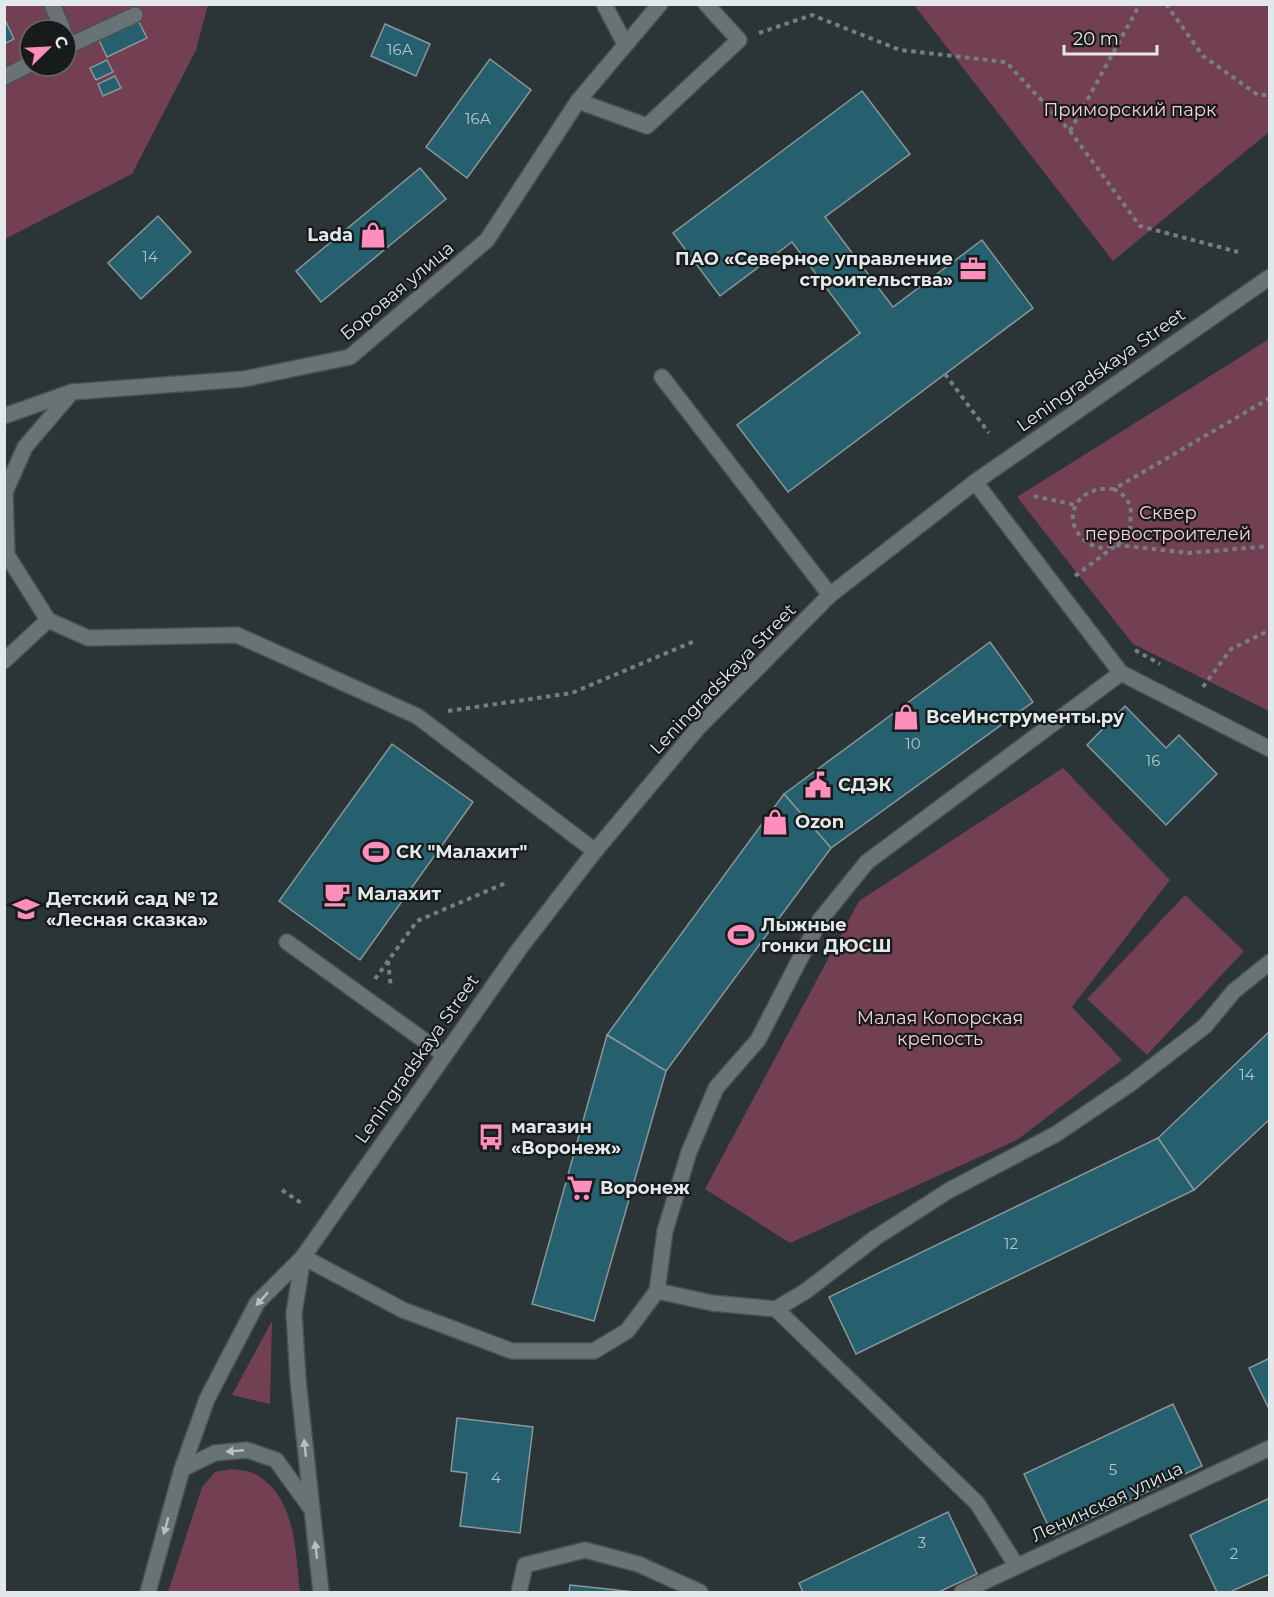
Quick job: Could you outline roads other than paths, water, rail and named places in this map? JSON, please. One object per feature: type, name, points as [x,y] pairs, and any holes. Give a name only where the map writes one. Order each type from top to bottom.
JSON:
[{"type":"main road","points":[[52,4],[58,18]]},
{"type":"main road","points":[[604,4],[625,44]]},
{"type":"main road","name":"Боровая улица","points":[[4,416],[72,392],[244,379],[350,357],[487,240],[578,102],[660,4]]},
{"type":"main road","points":[[578,102],[647,126],[739,40],[706,4]]},
{"type":"main road","points":[[78,38],[135,15]]},
{"type":"main road","points":[[4,76],[18,70]]},
{"type":"main road","name":"Leningradskaya Street","points":[[148,1593],[182,1469],[207,1399],[257,1303],[303,1257],[443,1054],[595,851],[697,729],[830,595],[975,482],[1269,277]]},
{"type":"main road","points":[[662,377],[830,595]]},
{"type":"main road","points":[[72,392],[25,447],[5,492],[7,555],[48,620],[88,638],[237,635],[417,716],[595,851]]},
{"type":"main road","points":[[975,482],[1121,673],[1269,749]]},
{"type":"main road","points":[[4,661],[48,620]]},
{"type":"main road","points":[[303,1257],[403,1310],[512,1351],[594,1351],[627,1331],[657,1291],[665,1231],[689,1152],[716,1088],[759,1040],[820,920],[867,862],[1121,673]]},
{"type":"main road","points":[[287,942],[443,1054]]},
{"type":"main road","points":[[657,1291],[712,1304],[776,1309],[806,1291],[875,1238],[948,1191],[1056,1134],[1130,1084],[1205,1026],[1234,991],[1269,962]]},
{"type":"main road","name":"Leningradskaya Street","points":[[303,1257],[294,1313],[310,1507],[321,1593]]},
{"type":"main road","points":[[776,1309],[976,1503],[1016,1565]]},
{"type":"main road","name":"Ленинская улица","points":[[962,1593],[1016,1565],[1269,1448]]},
{"type":"main road","points":[[182,1469],[215,1453],[247,1450],[276,1460],[310,1507]]},
{"type":"main road","points":[[519,1593],[525,1565],[585,1550],[638,1564],[700,1593]]},
{"type":"place","name":"Lada","points":[[373,235]]},
{"type":"place","name":"ПАО «Северное управление строительства»","points":[[973,269]]},
{"type":"place","name":"ВсеИнструменты.ру","points":[[906,717]]},
{"type":"place","name":"СДЭК","points":[[818,785]]},
{"type":"place","name":"Ozon","points":[[775,822]]},
{"type":"place","name":"СК \"Малахит\"","points":[[376,852]]},
{"type":"place","name":"Малахит","points":[[337,894]]},
{"type":"place","name":"Детский сад № 12 «Лесная сказка»","points":[[26,909]]},
{"type":"place","name":"Лыжные гонки ДЮСШ","points":[[741,935]]},
{"type":"place","name":"магазин «Воронеж»","points":[[491,1137]]},
{"type":"place","name":"Воронеж","points":[[580,1188]]},
{"type":"park label","name":"Приморский парк","points":[[1130,110]]},
{"type":"park label","name":"Сквер первостроителей","points":[[1168,523]]},
{"type":"park label","name":"Малая Копорская крепость","points":[[940,1028]]}]
